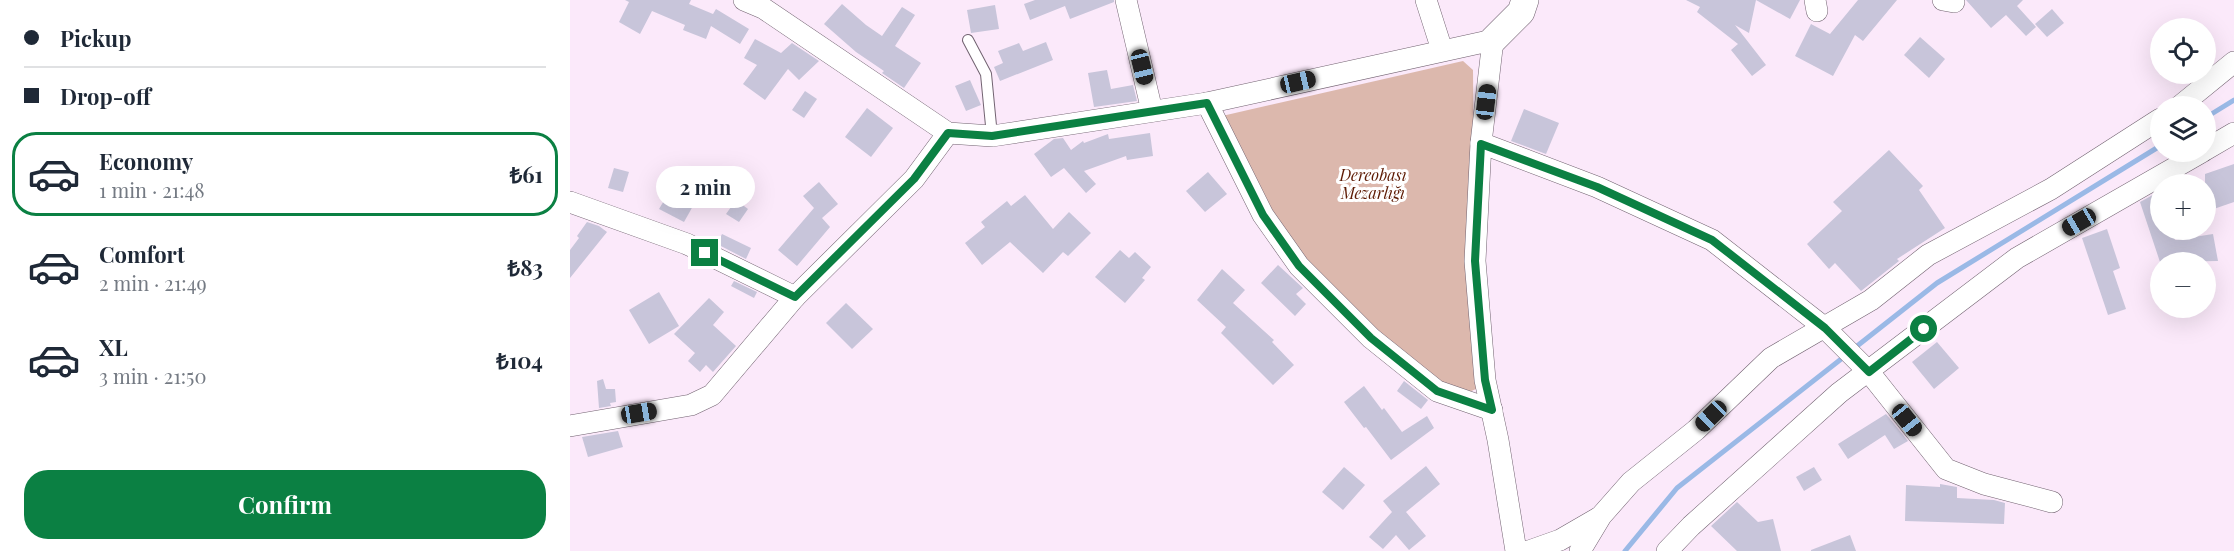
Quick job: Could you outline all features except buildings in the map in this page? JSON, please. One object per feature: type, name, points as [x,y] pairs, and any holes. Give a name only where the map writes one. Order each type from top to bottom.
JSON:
[{"type":"street","points":[[744,0],[763,8],[948,133],[992,136],[1207,103],[1493,40],[1521,12],[1525,0]]},
{"type":"street","points":[[1126,0],[1152,111]]},
{"type":"street","points":[[1426,0],[1442,50]]},
{"type":"street","points":[[1493,40],[1481,144],[1475,261],[1485,380],[1516,551]]},
{"type":"street","points":[[2192,96],[2234,62]]},
{"type":"street","points":[[1207,103],[1263,215],[1299,266],[1371,338],[1437,391],[1492,410]]},
{"type":"street","points":[[1580,551],[1601,516],[1631,482],[1696,430],[1771,358],[1871,300],[1928,255],[2051,189],[2150,125]]},
{"type":"street","points":[[570,426],[691,405],[712,395],[795,297],[914,179],[948,133]]},
{"type":"street","points":[[2216,144],[2234,133]]},
{"type":"street","points":[[1481,144],[1597,187],[1712,240],[1825,328],[1869,372],[1946,469],[1984,484],[2052,502]]},
{"type":"street","points":[[1667,551],[1691,526],[1839,393],[2017,258],[2185,162]]},
{"type":"street","points":[[570,202],[687,244],[795,297]]},
{"type":"street","points":[[1528,551],[1560,540],[1601,516]]},
{"type":"lane","points":[[968,40],[986,74],[992,136]]},
{"type":"green space","name":"Dereobası Mezarlığı","points":[[1463,61],[1473,70],[1476,389],[1460,396],[1389,346],[1290,242],[1259,194],[1222,116]]},
{"type":"waterway","points":[[2216,111],[2234,100]]},
{"type":"waterway","points":[[1852,350],[1937,283],[2150,152]]},
{"type":"waterway","points":[[1625,551],[1677,488],[1845,356]]},
{"type":"route","points":[[705,253],[795,297],[914,179],[948,133],[992,136],[1207,103],[1263,215],[1299,266],[1371,338],[1437,391],[1492,410],[1485,380],[1475,261],[1481,144],[1597,187],[1712,240],[1825,328],[1869,372],[1924,329]]}]
